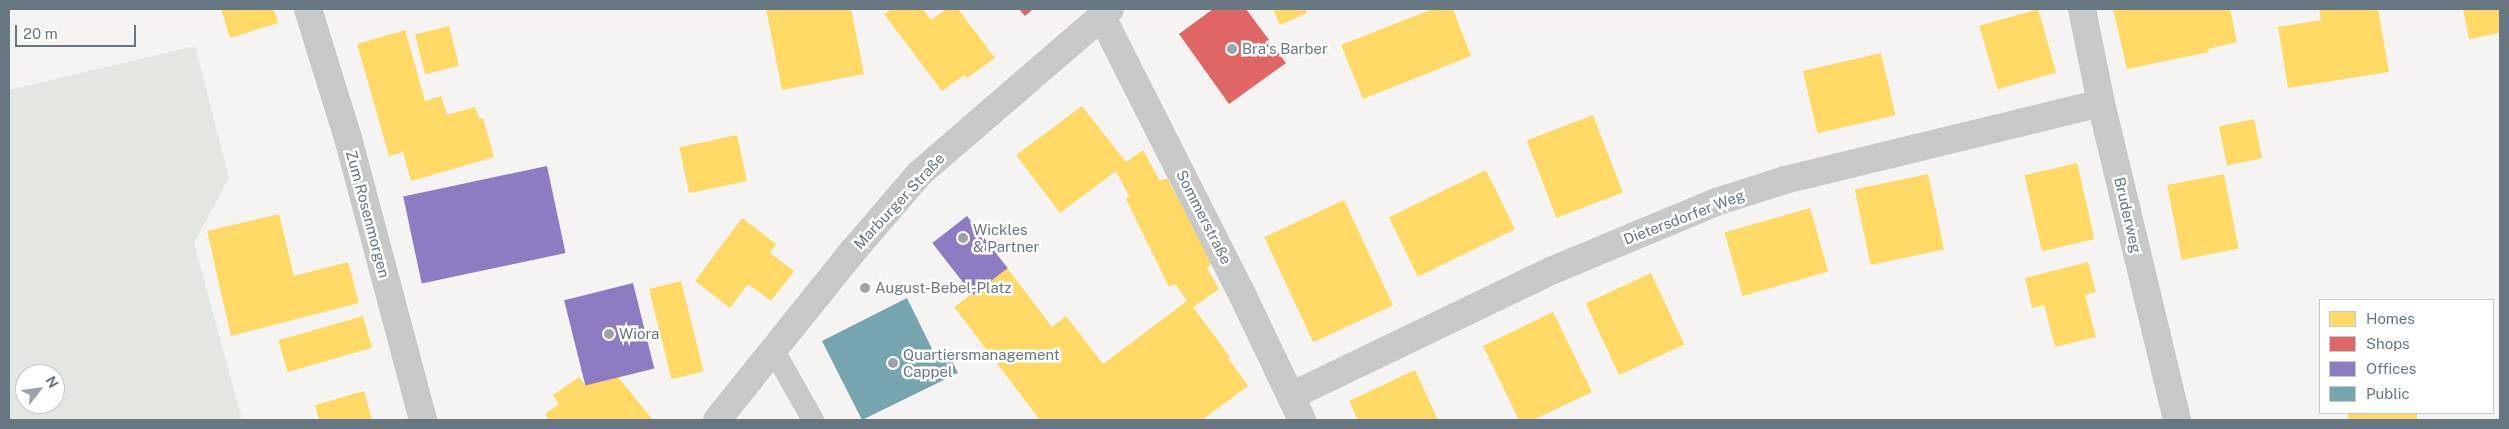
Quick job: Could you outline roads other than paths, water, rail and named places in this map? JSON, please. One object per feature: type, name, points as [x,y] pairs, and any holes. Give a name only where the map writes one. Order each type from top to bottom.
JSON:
[{"type":"street","name":"Zum Rosenmorgen","points":[[308,9],[348,138],[423,420]]},
{"type":"street","name":"Bruderweg","points":[[2082,9],[2101,103],[2177,420]]},
{"type":"street","name":"Marburger Straße","points":[[717,420],[853,251],[919,174],[1106,12]]},
{"type":"street","name":"Sommerstraße","points":[[1106,12],[1302,420]]},
{"type":"street","name":"Dietersdorfer Weg","points":[[1290,396],[1553,270],[1716,202],[1785,180],[2101,103]]},
{"type":"lane","points":[[774,351],[813,420]]},
{"type":"place","name":"Bra‘s Barber","points":[[1232,49]]},
{"type":"place","name":"Wickles & Partner","points":[[963,238]]},
{"type":"place","name":"August-Bebel-Platz","points":[[865,288]]},
{"type":"place","name":"Wiora","points":[[609,334]]},
{"type":"place","name":"Quartiersmanagement Cappel","points":[[893,363]]}]
